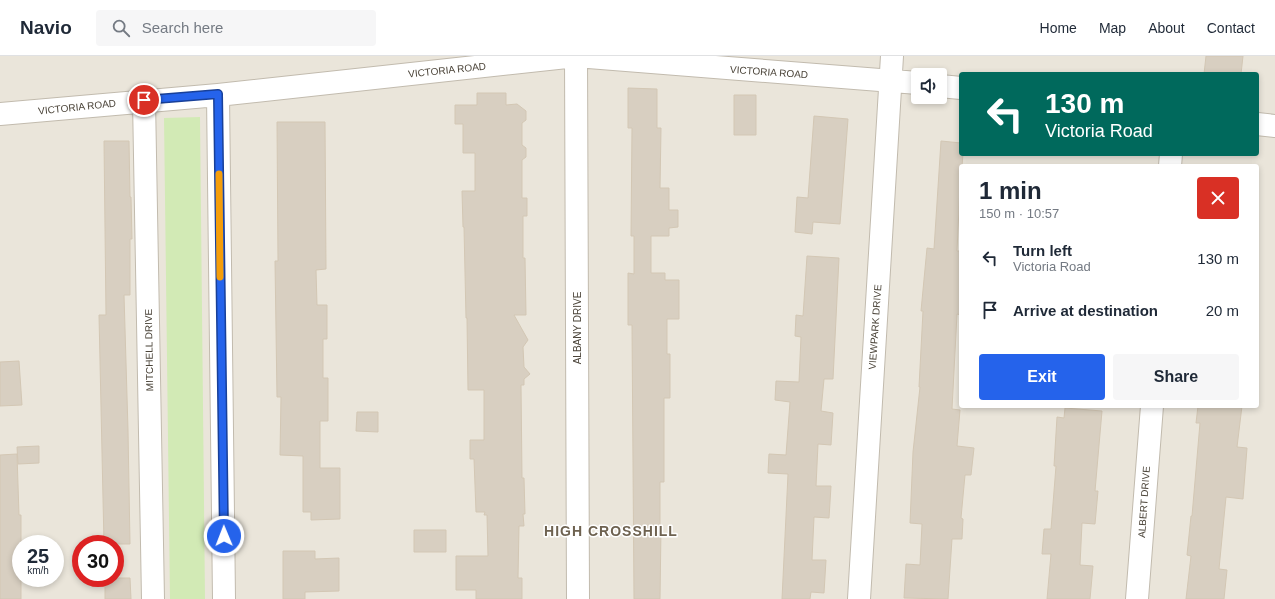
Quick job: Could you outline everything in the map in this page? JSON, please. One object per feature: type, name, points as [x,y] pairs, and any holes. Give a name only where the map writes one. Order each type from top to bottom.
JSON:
[{"type":"street","name":"VICTORIA ROAD","points":[[0,114],[218,94],[576,56],[911,82]]},
{"type":"street","name":"ALBANY DRIVE","points":[[576,56],[578,599]]},
{"type":"street","name":"VIEWPARK DRIVE","points":[[859,599],[892,56]]},
{"type":"street","points":[[947,87],[959,88]]},
{"type":"street","points":[[218,94],[224,599]]},
{"type":"street","name":"MITCHELL DRIVE","points":[[144,100],[153,599]]},
{"type":"street","points":[[1259,124],[1275,126]]},
{"type":"street","name":"ALBERT DRIVE","points":[[1136,599],[1152,408]]},
{"type":"shaded area","points":[[0,56],[1275,56],[1275,599],[0,599]]},
{"type":"green space","points":[[200,117],[205,599],[170,599],[164,118]]},
{"type":"building","points":[[1206,56],[1243,56],[1241,72],[1204,72]]},
{"type":"building","points":[[628,88],[657,89],[657,128],[661,128],[660,188],[669,188],[669,210],[678,210],[678,227],[669,228],[669,236],[651,236],[651,273],[665,273],[665,280],[679,280],[679,319],[667,319],[667,354],[670,354],[670,398],[664,398],[664,482],[660,482],[660,599],[634,599],[632,325],[628,325],[628,273],[634,274],[634,236],[631,236],[632,128],[628,128]]},
{"type":"building","points":[[477,93],[506,93],[506,105],[517,104],[526,111],[526,120],[522,123],[522,145],[526,148],[526,157],[522,160],[522,198],[527,198],[527,216],[523,216],[523,258],[525,258],[526,315],[514,315],[528,340],[523,347],[524,367],[530,374],[524,379],[524,385],[521,385],[522,478],[524,478],[525,514],[523,514],[524,526],[519,526],[518,578],[522,578],[522,599],[476,599],[476,590],[456,590],[456,556],[488,556],[487,515],[484,515],[485,512],[476,512],[474,459],[470,459],[470,440],[484,440],[484,390],[468,390],[462,191],[475,191],[475,153],[463,153],[463,124],[455,124],[455,105],[477,105]]},
{"type":"building","points":[[734,95],[756,95],[756,135],[734,135]]},
{"type":"building","points":[[814,116],[848,119],[840,224],[813,222],[812,234],[795,232],[797,197],[808,198]]},
{"type":"building","points":[[277,122],[325,122],[326,269],[316,270],[317,305],[327,305],[327,339],[323,339],[323,378],[328,378],[328,421],[320,421],[320,468],[340,468],[340,519],[311,520],[311,512],[303,512],[303,456],[280,455],[281,397],[277,397],[275,261],[278,261]]},
{"type":"building","points":[[104,141],[129,141],[132,239],[130,239],[130,295],[124,295],[130,544],[124,544],[124,535],[104,535],[99,315],[106,315]]},
{"type":"building","points":[[941,141],[959,143],[959,156],[963,156],[962,164],[959,164],[957,251],[959,251],[959,314],[957,314],[952,409],[960,410],[957,446],[974,448],[971,475],[965,475],[961,518],[963,519],[962,539],[952,539],[948,599],[904,598],[906,564],[920,565],[922,524],[910,523],[913,452],[920,387],[923,311],[921,311],[927,248],[934,249]]},
{"type":"building","points":[[807,256],[839,258],[833,379],[824,379],[821,411],[833,413],[831,445],[818,444],[816,486],[831,486],[829,518],[814,517],[812,560],[826,560],[824,593],[811,592],[810,599],[782,599],[788,474],[768,473],[769,454],[786,455],[790,402],[775,400],[776,381],[799,382],[801,337],[795,336],[796,315],[803,316]]},
{"type":"building","points":[[19,361],[22,405],[0,406],[0,362]]},
{"type":"building","points":[[1065,408],[1102,411],[1095,491],[1098,491],[1095,524],[1082,523],[1080,565],[1093,566],[1090,599],[1047,599],[1051,554],[1042,554],[1044,529],[1051,529],[1056,466],[1054,466],[1057,417],[1064,418]]},
{"type":"building","points":[[1198,408],[1242,408],[1237,447],[1247,448],[1243,499],[1226,497],[1219,569],[1227,570],[1224,599],[1186,599],[1191,556],[1187,555],[1200,423],[1196,423]]},
{"type":"building","points":[[357,412],[378,412],[378,432],[356,431]]},
{"type":"building","points":[[39,446],[39,463],[18,464],[17,447]]},
{"type":"building","points":[[17,454],[21,535],[12,535],[12,587],[21,587],[21,599],[0,599],[0,455]]},
{"type":"building","points":[[414,530],[446,530],[446,552],[414,552]]},
{"type":"building","points":[[283,551],[315,551],[315,559],[339,558],[339,591],[305,592],[305,599],[283,599]]},
{"type":"building","points":[[124,578],[130,578],[131,599],[105,599],[105,587],[124,587]]},
{"type":"slow traffic","points":[[219,174],[220,277]]},
{"type":"district","name":"HIGH CROSSHILL","points":[[611,531]]},
{"type":"route","points":[[144,100],[218,94],[224,536]]}]
